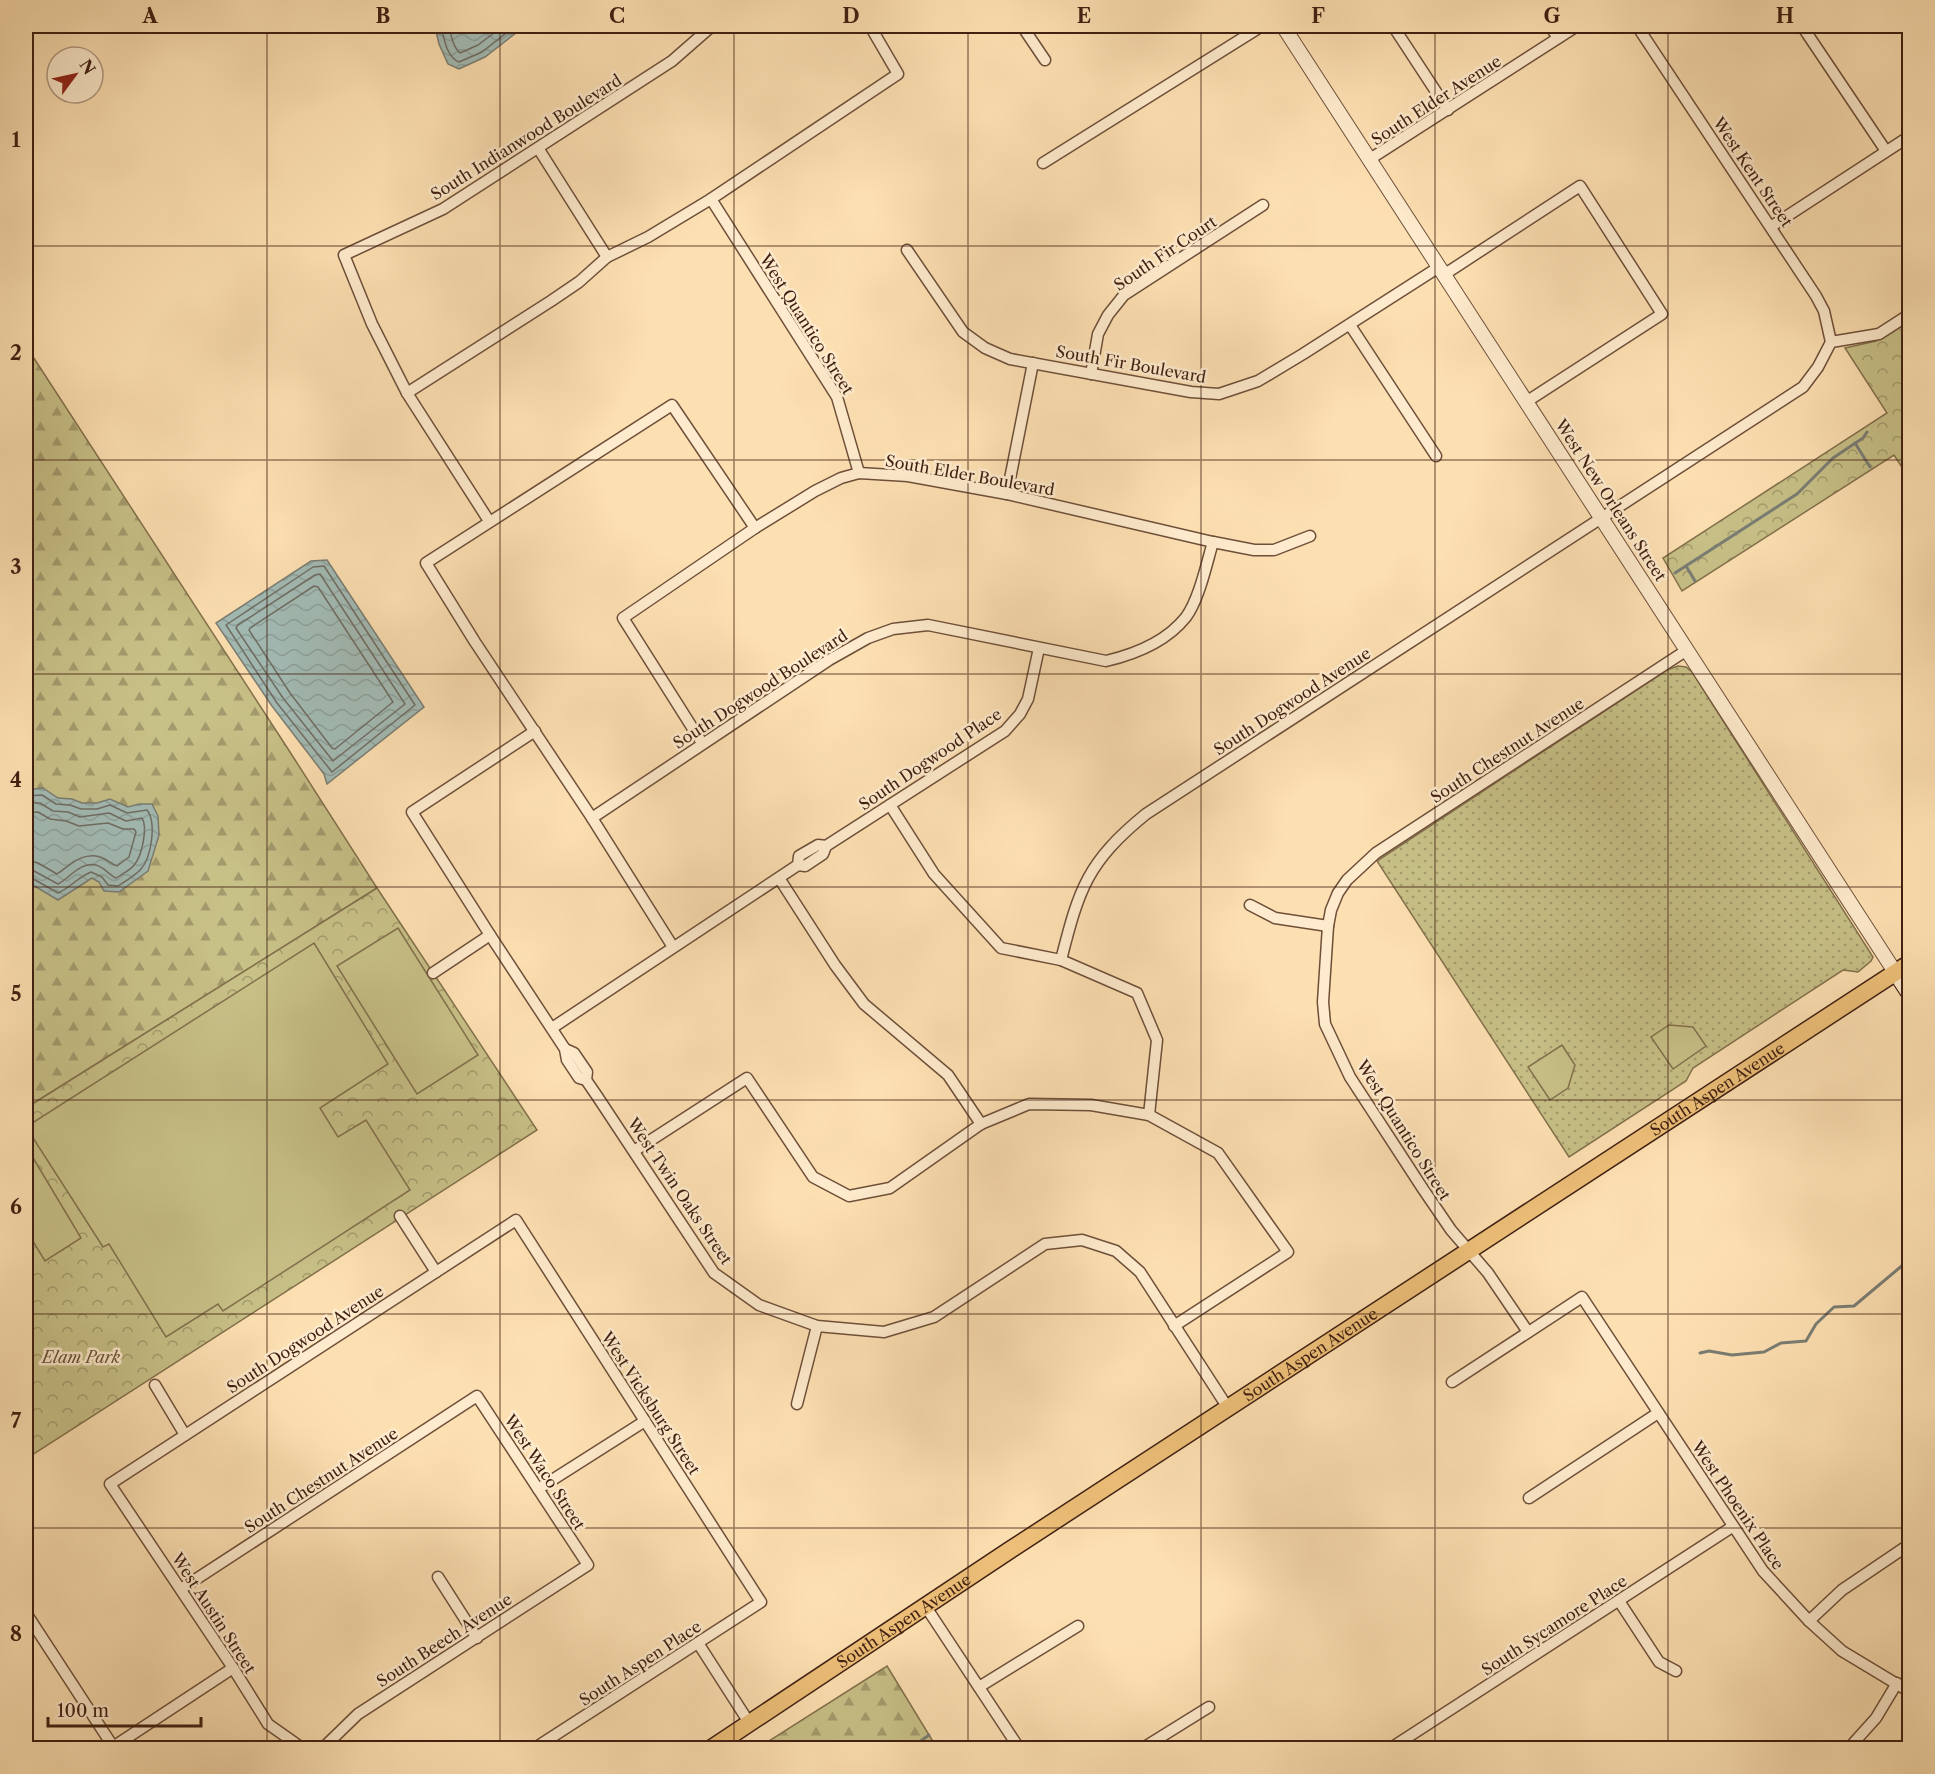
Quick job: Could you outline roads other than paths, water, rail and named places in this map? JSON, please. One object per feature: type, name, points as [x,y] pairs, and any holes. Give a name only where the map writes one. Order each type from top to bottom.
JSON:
[{"type":"main road","name":"West New Orleans Street","points":[[1903,968],[1910,995]]},
{"type":"main road","name":"South Aspen Avenue","points":[[712,1749],[1227,1408],[1903,968]]},
{"type":"street","name":"South Indianwood Boulevard","points":[[407,393],[372,324],[344,255],[443,209],[672,62],[712,26]]},
{"type":"street","points":[[489,521],[407,393],[551,301],[607,257],[648,237],[711,199],[898,75],[870,26]]},
{"type":"street","points":[[1022,26],[1045,60]]},
{"type":"street","points":[[1043,163],[1263,26]]},
{"type":"street","name":"West New Orleans Street","points":[[1283,26],[1600,518],[1903,968]]},
{"type":"street","points":[[1393,26],[1448,110]]},
{"type":"street","points":[[1550,26],[1558,38]]},
{"type":"street","name":"South Elder Avenue","points":[[1370,159],[1577,26]]},
{"type":"street","name":"West Kent Street","points":[[1637,26],[1772,226],[1824,311],[1831,342]]},
{"type":"street","points":[[1802,26],[1886,151]]},
{"type":"street","points":[[1772,226],[1910,136]]},
{"type":"street","points":[[538,148],[607,257]]},
{"type":"street","points":[[1442,270],[1580,186],[1662,314],[1526,402]]},
{"type":"street","name":"West Quantico Street","points":[[711,199],[837,397],[859,473]]},
{"type":"street","name":"South Fir Court","points":[[1091,374],[1098,334],[1108,315],[1124,295],[1263,205]]},
{"type":"street","name":"South Fir Boulevard","points":[[908,250],[963,332],[985,348],[1010,359],[1191,392],[1219,394],[1258,381],[1442,270]]},
{"type":"street","points":[[1600,518],[1803,387],[1818,367],[1831,342],[1879,334],[1910,314]]},
{"type":"street","points":[[1350,325],[1436,456]]},
{"type":"street","points":[[1007,494],[1033,363]]},
{"type":"street","points":[[673,947],[426,563],[672,405],[755,528]]},
{"type":"street","name":"South Elder Boulevard","points":[[702,743],[623,618],[755,528],[815,491],[841,478],[859,473],[908,477],[1007,494],[1254,550],[1274,550],[1310,536]]},
{"type":"street","name":"South Dogwood Avenue","points":[[1061,960],[1075,905],[1083,885],[1110,846],[1139,819],[1600,518]]},
{"type":"street","name":"South Dogwood Boulevard","points":[[592,818],[829,660],[868,638],[893,629],[928,625],[1106,661],[1134,654],[1166,636],[1187,616],[1200,585],[1213,542]]},
{"type":"street","name":"South Dogwood Place","points":[[552,1028],[798,865],[805,866],[823,854],[826,846],[1005,731],[1020,714],[1028,699],[1039,648]]},
{"type":"street","name":"South Chestnut Avenue","points":[[1347,880],[1376,853],[1687,650]]},
{"type":"street","name":"West Twin Oaks Street","points":[[534,731],[412,812],[566,1049],[574,1053],[586,1072],[586,1080],[714,1273],[759,1305],[818,1326],[884,1332],[934,1317],[1045,1245],[1082,1240],[1116,1251],[1140,1272],[1227,1408]]},
{"type":"street","points":[[890,805],[934,874],[1001,948],[1061,960],[1137,993],[1157,1040],[1149,1115]]},
{"type":"street","points":[[779,878],[835,965],[864,1004],[948,1075],[981,1124]]},
{"type":"street","name":"West Quantico Street","points":[[1347,880],[1335,902],[1328,926],[1323,1002],[1326,1026],[1350,1077],[1448,1226],[1488,1273],[1528,1332]]},
{"type":"street","points":[[1250,905],[1275,918],[1328,926]]},
{"type":"street","points":[[433,973],[490,935]]},
{"type":"street","points":[[634,1151],[747,1078],[813,1177],[849,1196],[890,1188],[981,1124],[1029,1104],[1091,1105],[1149,1115],[1218,1153],[1288,1252],[1174,1326]]},
{"type":"street","points":[[400,1216],[436,1272]]},
{"type":"street","name":"South Dogwood Avenue","points":[[110,1484],[516,1220]]},
{"type":"street","name":"West Vicksburg Street","points":[[516,1220],[761,1602]]},
{"type":"street","name":"West Phoenix Place","points":[[1528,1332],[1582,1297],[1763,1571],[1809,1621],[1842,1651],[1910,1692]]},
{"type":"street","points":[[797,1404],[818,1326]]},
{"type":"street","points":[[1452,1382],[1528,1332]]},
{"type":"street","points":[[155,1385],[185,1435]]},
{"type":"street","name":"South Chestnut Avenue","points":[[181,1589],[477,1396]]},
{"type":"street","name":"West Waco Street","points":[[477,1396],[588,1565]]},
{"type":"street","points":[[1528,1498],[1658,1413]]},
{"type":"street","points":[[538,1488],[645,1421]]},
{"type":"street","name":"West Austin Street","points":[[110,1484],[268,1724],[302,1749]]},
{"type":"street","name":"South Sycamore Place","points":[[1392,1749],[1732,1527]]},
{"type":"street","points":[[1809,1621],[1842,1590],[1910,1544]]},
{"type":"street","name":"South Beech Avenue","points":[[323,1749],[358,1714],[588,1565]]},
{"type":"street","points":[[438,1577],[477,1638]]},
{"type":"street","points":[[1619,1600],[1659,1662],[1676,1671]]},
{"type":"street","name":"South Aspen Place","points":[[535,1749],[761,1602]]},
{"type":"street","points":[[926,1607],[1019,1749]]},
{"type":"street","points":[[26,1613],[114,1748],[233,1668]]},
{"type":"street","points":[[979,1688],[1078,1626]]},
{"type":"street","points":[[698,1643],[750,1724]]},
{"type":"street","points":[[1849,1749],[1871,1724],[1898,1683]]},
{"type":"street","points":[[1143,1749],[1209,1707]]},
{"type":"water","points":[[435,26],[525,26],[485,57],[459,69],[448,64],[439,44]]},
{"type":"water","points":[[327,560],[424,707],[327,784],[324,774],[272,706],[216,623],[311,561]]},
{"type":"water","points":[[43,788],[58,798],[72,799],[82,803],[97,803],[110,799],[128,807],[152,804],[158,816],[159,835],[148,871],[119,892],[104,891],[99,882],[92,878],[58,900],[26,881],[26,790]]},
{"type":"waterway","points":[[1675,573],[1797,494],[1833,458],[1863,438],[1867,432]]},
{"type":"waterway","points":[[1855,443],[1870,467]]},
{"type":"waterway","points":[[1686,566],[1695,581]]},
{"type":"waterway","points":[[1700,1353],[1709,1351],[1732,1355],[1764,1352],[1781,1343],[1806,1341],[1816,1324],[1834,1307],[1854,1306],[1910,1259]]},
{"type":"waterway","points":[[911,1748],[929,1735]]},
{"type":"park label","name":"Elam Park","points":[[81,1357]]}]
